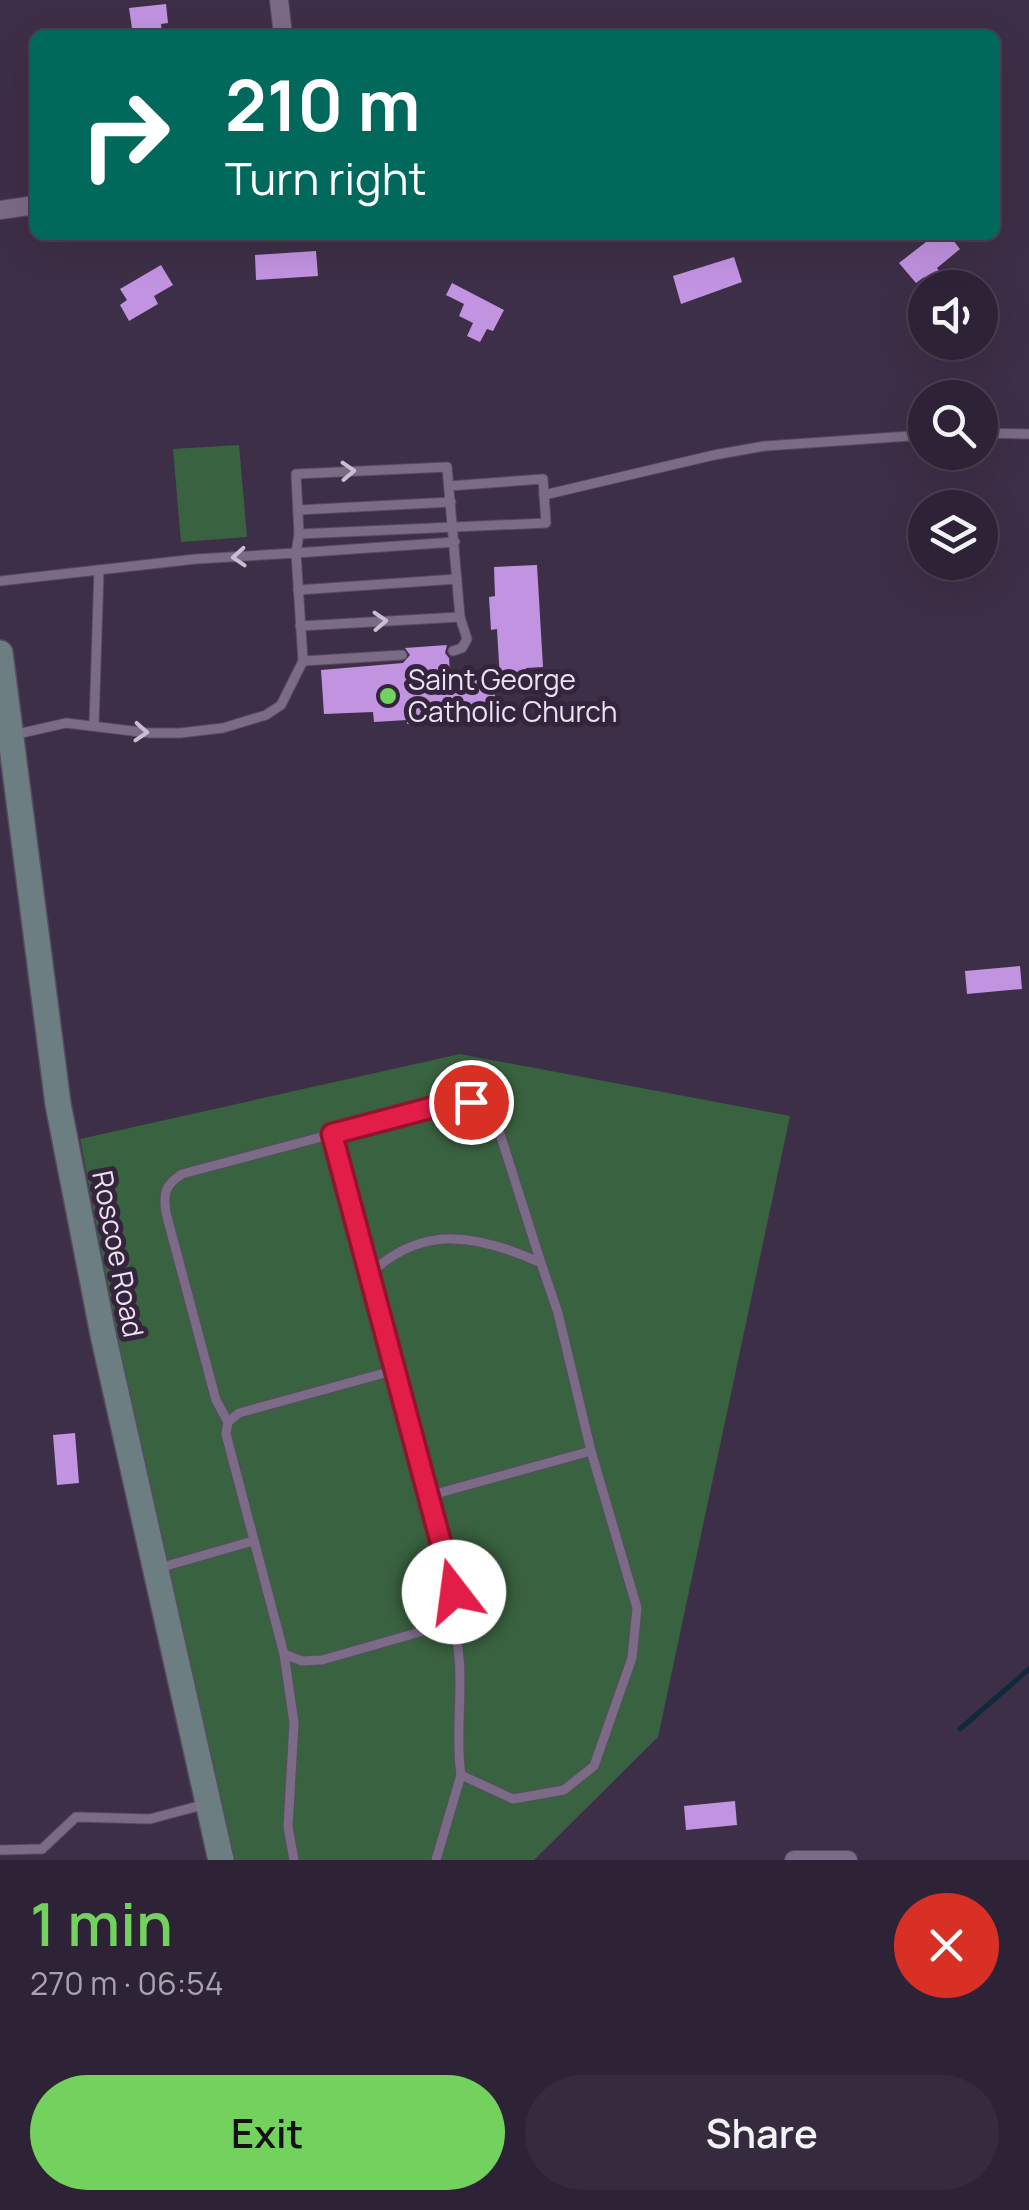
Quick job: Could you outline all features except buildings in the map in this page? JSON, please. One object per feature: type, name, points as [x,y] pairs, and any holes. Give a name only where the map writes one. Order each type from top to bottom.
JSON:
[{"type":"main road","name":"Roscoe Road","points":[[0,653],[58,1104],[104,1340],[221,1860]]},
{"type":"street","points":[[280,0],[283,30]]},
{"type":"street","points":[[0,210],[30,206]]},
{"type":"street","points":[[794,1860],[848,1860]]},
{"type":"lane","points":[[998,433],[1029,434]]},
{"type":"lane","points":[[544,495],[765,446],[908,437]]},
{"type":"lane","points":[[10,735],[66,723],[180,733],[237,724],[266,715],[280,705],[303,661],[296,474],[447,466],[460,617],[468,639],[462,648],[453,651]]},
{"type":"lane","points":[[299,534],[546,523],[543,480],[449,486]]},
{"type":"lane","points":[[298,510],[450,502]]},
{"type":"lane","points":[[0,582],[98,570],[455,542]]},
{"type":"lane","points":[[94,726],[98,570]]},
{"type":"lane","points":[[298,590],[458,579]]},
{"type":"lane","points":[[300,626],[460,617]]},
{"type":"lane","points":[[303,661],[402,656]]},
{"type":"lane","points":[[294,1860],[288,1827],[294,1723],[284,1654],[226,1434],[228,1422],[216,1400],[164,1194],[169,1183],[182,1174],[453,1102],[471,1102],[486,1108],[496,1121],[558,1313],[591,1451],[636,1608],[632,1658],[594,1766],[564,1790],[513,1799],[461,1775]]},
{"type":"lane","points":[[284,1654],[302,1661],[322,1660],[440,1626],[455,1610],[454,1592],[392,1371],[332,1134]]},
{"type":"lane","points":[[370,1274],[388,1256],[419,1242],[450,1237],[504,1246],[541,1263]]},
{"type":"lane","points":[[228,1422],[238,1413],[392,1371]]},
{"type":"lane","points":[[428,1496],[591,1451]]},
{"type":"lane","points":[[156,1569],[253,1541]]},
{"type":"lane","points":[[436,1860],[461,1775],[456,1748],[455,1630],[448,1616]]},
{"type":"lane","points":[[0,1850],[42,1848],[76,1816],[150,1819],[209,1803]]},
{"type":"green space","points":[[239,445],[247,537],[181,542],[173,449]]},
{"type":"green space","points":[[460,1054],[790,1116],[658,1737],[534,1860],[232,1860],[128,1390],[80,1139]]},
{"type":"waterway","points":[[960,1729],[1029,1669]]},
{"type":"place","name":"Saint George Catholic Church","points":[[388,696]]},
{"type":"route","points":[[454,1592],[392,1371],[332,1134],[453,1102],[471,1102]]}]
